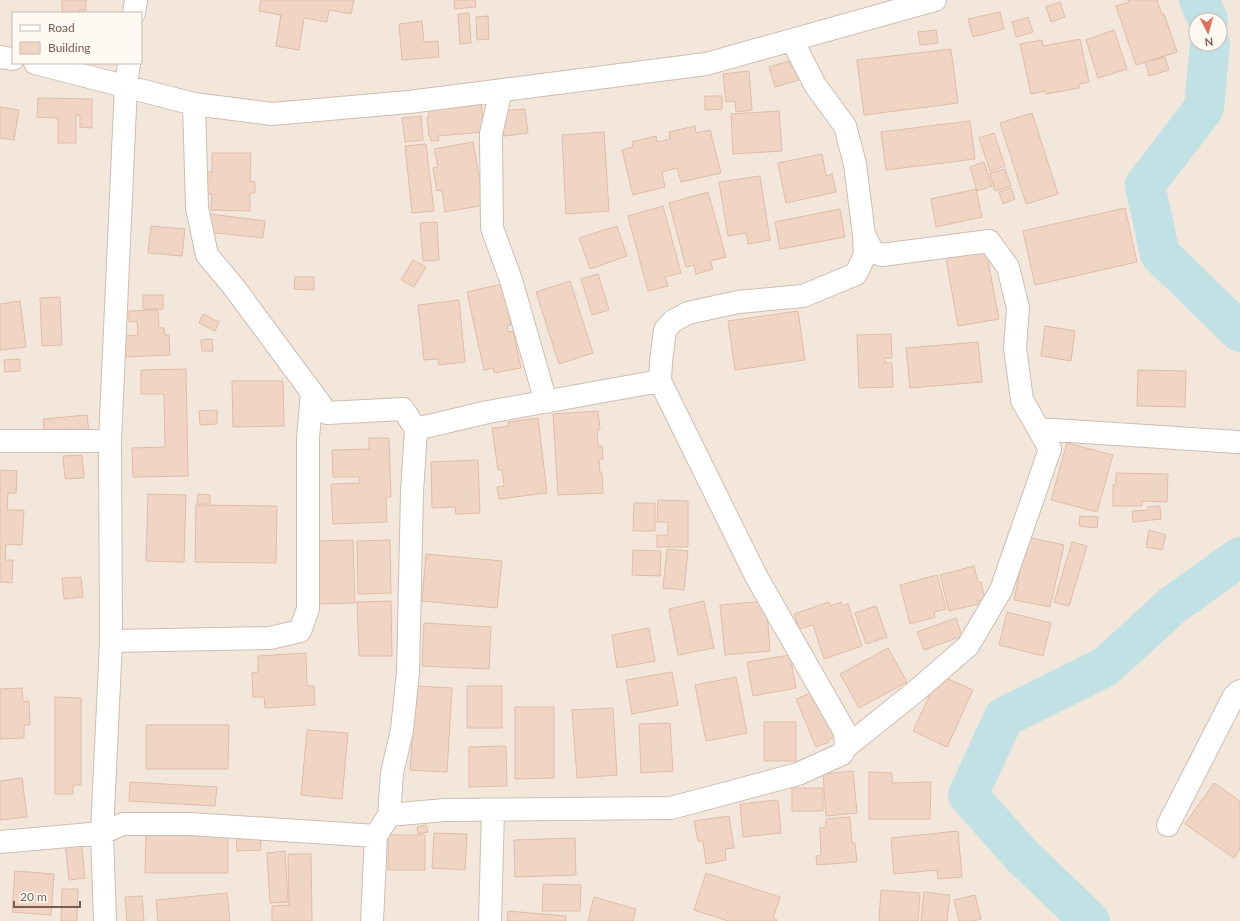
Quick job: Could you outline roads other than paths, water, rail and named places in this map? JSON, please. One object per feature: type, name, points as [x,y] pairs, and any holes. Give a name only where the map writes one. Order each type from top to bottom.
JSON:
[{"type":"street","points":[[134,12],[136,0]]},
{"type":"street","points":[[39,64],[126,85],[194,104],[272,114],[409,102],[706,64],[934,0]]},
{"type":"street","points":[[792,40],[815,85],[845,126],[855,164],[864,235],[865,256],[856,274],[803,296],[738,302],[688,313],[673,321],[665,330],[660,380],[756,576],[844,732],[846,747]]},
{"type":"street","points":[[0,58],[12,60]]},
{"type":"street","points":[[105,921],[102,833],[111,641],[110,440],[126,85],[129,64]]},
{"type":"street","points":[[501,90],[491,134],[492,228],[511,280],[546,402]]},
{"type":"street","points":[[194,104],[197,208],[207,255],[233,286],[327,413],[403,409],[416,429],[412,492],[408,672],[402,730],[392,773],[389,816],[376,836],[372,921]]},
{"type":"street","points":[[389,816],[445,810],[671,808],[798,774],[842,754],[846,747],[968,646],[1001,590],[1050,449],[1022,400],[1015,348],[1018,308],[1008,267],[989,241],[882,255],[873,252],[864,235]]},
{"type":"street","points":[[416,429],[488,412],[660,380]]},
{"type":"street","points":[[111,641],[270,638],[300,631],[308,609],[308,438],[312,392]]},
{"type":"street","points":[[1039,429],[1237,442]]},
{"type":"street","points":[[0,441],[110,440]]},
{"type":"street","points":[[1168,825],[1234,696],[1240,691]]},
{"type":"street","points":[[490,921],[492,810]]},
{"type":"street","points":[[0,842],[102,833],[123,824],[190,824],[376,836]]},
{"type":"waterway","points":[[1199,0],[1204,12]]},
{"type":"waterway","points":[[1209,52],[1204,108],[1145,185],[1160,254],[1240,332]]},
{"type":"waterway","points":[[1090,921],[1022,856],[968,795],[1004,717],[1105,667],[1173,605],[1240,557]]}]
